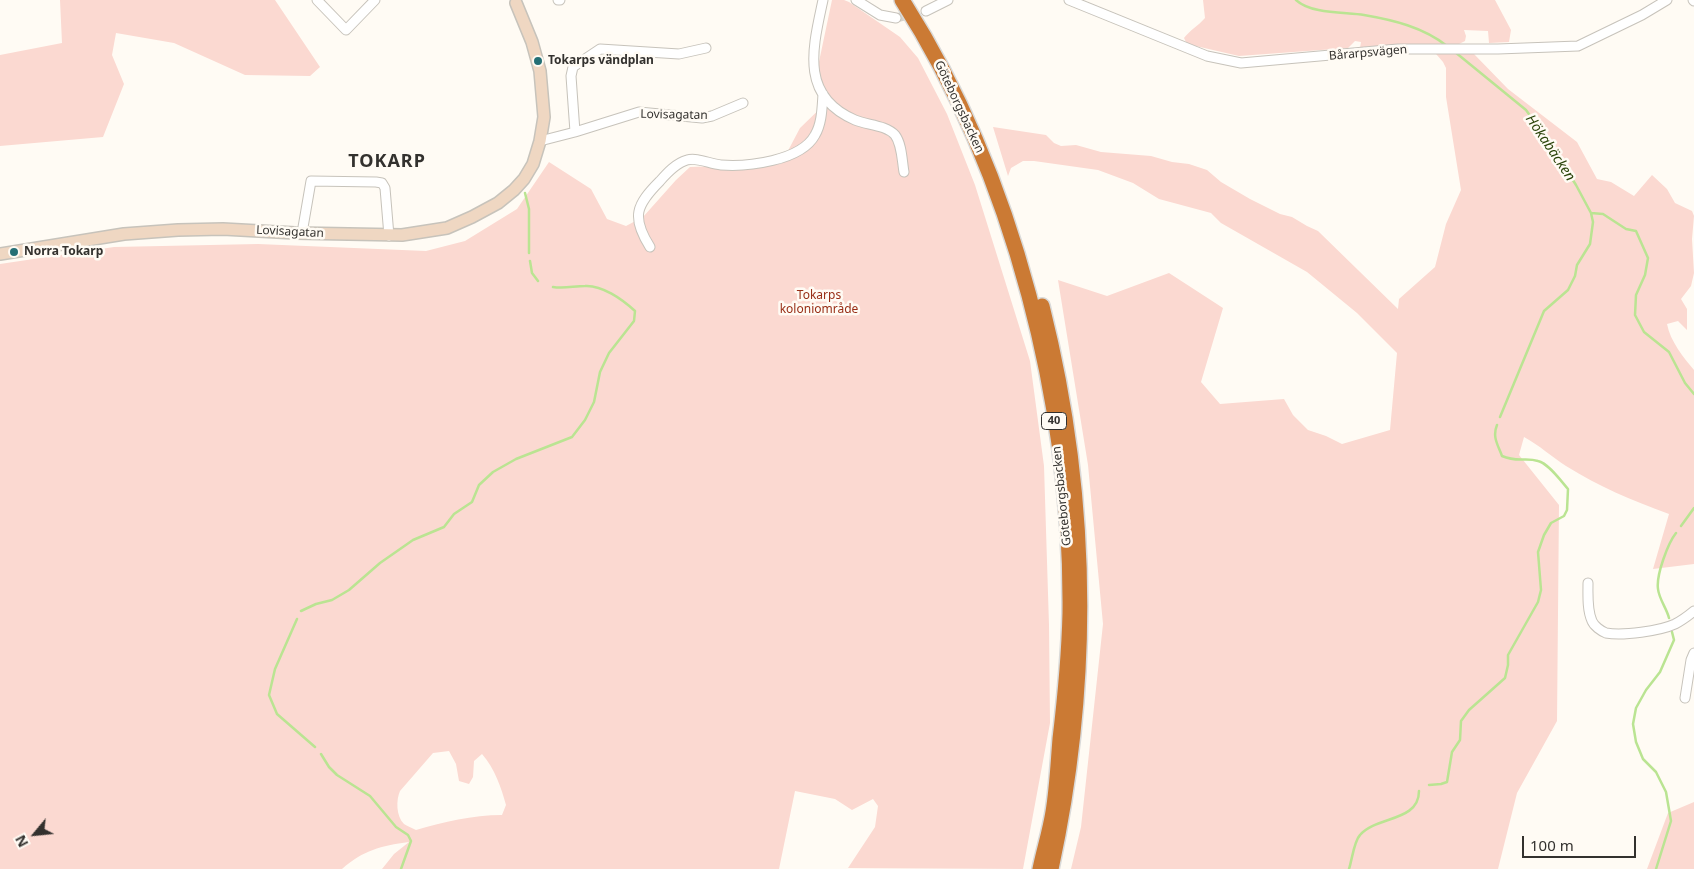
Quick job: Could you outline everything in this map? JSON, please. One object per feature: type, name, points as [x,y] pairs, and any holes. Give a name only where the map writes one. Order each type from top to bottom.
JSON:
[{"type":"highway","name":"Göteborgsbacken","points":[[902,0],[928,42],[968,120],[992,181],[1030,297],[1054,417],[1063,481],[1068,546],[1070,613],[1066,679],[1053,812],[1040,869]]},
{"type":"highway","name":"Göteborgsbacken","points":[[913,0],[961,86],[1017,221],[1048,332],[1065,415],[1074,479],[1079,545],[1080,622],[1078,679],[1071,760],[1052,869]]},
{"type":"street","points":[[317,0],[346,30],[375,0]]},
{"type":"street","points":[[823,0],[813,54],[815,75],[823,94],[833,105],[850,117],[889,131],[894,135],[900,150],[904,172]]},
{"type":"street","points":[[856,0],[880,15],[896,18]]},
{"type":"street","points":[[926,11],[948,0]]},
{"type":"street","name":"Bårarpsvägen","points":[[1069,0],[1207,56],[1240,63],[1398,49],[1578,46],[1642,15],[1667,0]]},
{"type":"street","name":"Lovisagatan","points":[[0,254],[124,234],[178,230],[223,229],[388,236],[417,234],[446,228],[472,218],[498,203],[524,179],[533,164],[540,141],[544,117],[540,71],[518,1]]},
{"type":"street","points":[[575,132],[571,76],[573,66],[600,49],[679,54],[706,48]]},
{"type":"street","points":[[650,247],[642,235],[638,216],[640,204],[666,174],[677,165],[688,160],[713,164],[741,165],[762,163],[785,157],[808,144],[814,138],[821,120],[823,94]]},
{"type":"street","name":"Lovisagatan","points":[[540,141],[640,112],[702,118],[724,112],[743,103]]},
{"type":"street","points":[[302,233],[311,181],[376,182],[382,183],[385,188],[388,236]]},
{"type":"street","points":[[1588,583],[1592,621],[1601,631],[1621,634],[1665,627],[1675,624],[1694,611]]},
{"type":"street","points":[[1685,698],[1691,660],[1694,653]]},
{"type":"green space","points":[[60,0],[275,0],[320,67],[310,76],[245,75],[174,43],[116,33],[112,55],[124,84],[103,137],[0,146],[0,55],[62,43]]},
{"type":"green space","name":"Tokarps koloniområde","points":[[832,0],[849,2],[900,37],[918,58],[947,114],[975,185],[1030,361],[1044,466],[1050,723],[1023,869],[848,868],[875,827],[878,806],[873,799],[852,810],[835,799],[795,791],[779,869],[382,869],[394,854],[409,842],[389,845],[365,853],[342,869],[0,869],[0,264],[114,247],[258,244],[426,251],[465,241],[517,209],[549,162],[591,189],[607,219],[626,226],[643,217],[690,167],[781,164],[800,128],[831,98],[816,76]],"holes":[[[449,751],[456,764],[459,781],[469,784],[473,777],[474,761],[482,754],[494,772],[502,792],[506,805],[502,815],[480,816],[416,830],[404,824],[399,817],[398,799],[400,791],[433,753]]]},
{"type":"green space","points":[[1203,0],[1495,0],[1511,30],[1509,42],[1489,43],[1488,31],[1464,30],[1465,41],[1451,48],[1454,53],[1469,52],[1474,54],[1508,89],[1577,142],[1597,179],[1611,182],[1634,196],[1652,175],[1667,189],[1675,203],[1692,211],[1694,216],[1692,239],[1694,273],[1691,286],[1681,299],[1687,309],[1687,330],[1678,321],[1667,324],[1674,343],[1694,370],[1694,564],[1653,569],[1669,514],[1604,487],[1566,466],[1524,437],[1519,455],[1559,505],[1557,721],[1517,793],[1498,869],[1071,869],[1081,827],[1103,624],[1088,465],[1058,280],[1107,296],[1169,273],[1223,308],[1201,382],[1220,404],[1284,399],[1293,415],[1308,430],[1342,444],[1390,430],[1397,353],[1357,313],[1307,272],[1221,223],[1211,213],[1159,199],[1133,183],[1098,170],[1023,161],[1011,168],[1008,176],[993,127],[1046,135],[1054,143],[1061,146],[1076,145],[1101,152],[1151,156],[1207,170],[1221,182],[1250,199],[1280,214],[1292,217],[1318,231],[1398,309],[1399,299],[1435,267],[1446,224],[1461,190],[1446,97],[1446,68],[1430,47],[1360,48],[1361,42],[1355,41],[1348,48],[1239,56],[1187,44],[1184,38],[1205,18]]},
{"type":"green space","points":[[1694,802],[1694,869],[1647,869],[1668,813]]},
{"type":"waterway","name":"Hökabäcken","points":[[1296,0],[1310,8],[1328,12],[1364,15],[1407,25],[1438,39],[1447,46]]},
{"type":"waterway","name":"Hökabäcken","points":[[1455,52],[1526,110],[1576,185],[1591,213],[1593,222],[1590,244],[1577,265],[1575,276],[1568,290],[1544,311],[1500,417]]},
{"type":"waterway","points":[[525,193],[529,209],[529,253]]},
{"type":"waterway","points":[[1591,213],[1603,214],[1626,229],[1636,231],[1648,258],[1645,275],[1636,295],[1635,315],[1644,332],[1669,352],[1685,383],[1694,394]]},
{"type":"waterway","points":[[530,261],[532,273],[538,281]]},
{"type":"waterway","points":[[301,611],[316,604],[332,600],[349,590],[380,563],[413,540],[444,527],[454,514],[472,502],[479,485],[493,472],[516,459],[572,437],[585,420],[594,402],[600,372],[609,353],[634,321],[635,311],[605,290],[591,286],[553,287]]},
{"type":"waterway","name":"Hökabäcken","points":[[1429,785],[1447,782],[1452,752],[1460,740],[1461,721],[1469,710],[1505,678],[1508,655],[1538,602],[1541,590],[1538,552],[1544,535],[1551,523],[1564,516],[1567,510],[1568,489],[1546,465],[1533,460],[1513,459],[1502,456],[1495,437],[1497,425]]},
{"type":"waterway","points":[[1681,526],[1694,508]]},
{"type":"waterway","points":[[1669,618],[1660,596],[1658,583],[1663,560],[1676,533]]},
{"type":"waterway","points":[[297,619],[275,669],[269,695],[277,714],[315,747]]},
{"type":"waterway","points":[[1656,869],[1671,821],[1666,792],[1656,772],[1643,759],[1636,742],[1633,724],[1636,708],[1646,690],[1660,672],[1674,640],[1672,632]]},
{"type":"waterway","points":[[321,754],[329,767],[337,775],[370,796],[396,827],[408,835],[411,841],[401,869]]},
{"type":"waterway","name":"Hökabäcken","points":[[1349,869],[1360,835],[1376,824],[1405,814],[1417,801],[1419,791]]},
{"type":"tunnel","points":[[896,18],[926,11]]},
{"type":"place","name":"Tokarps vändplan","points":[[538,61]]},
{"type":"place","name":"Norra Tokarp","points":[[14,252]]},
{"type":"district","name":"TOKARP","points":[[387,162]]}]
